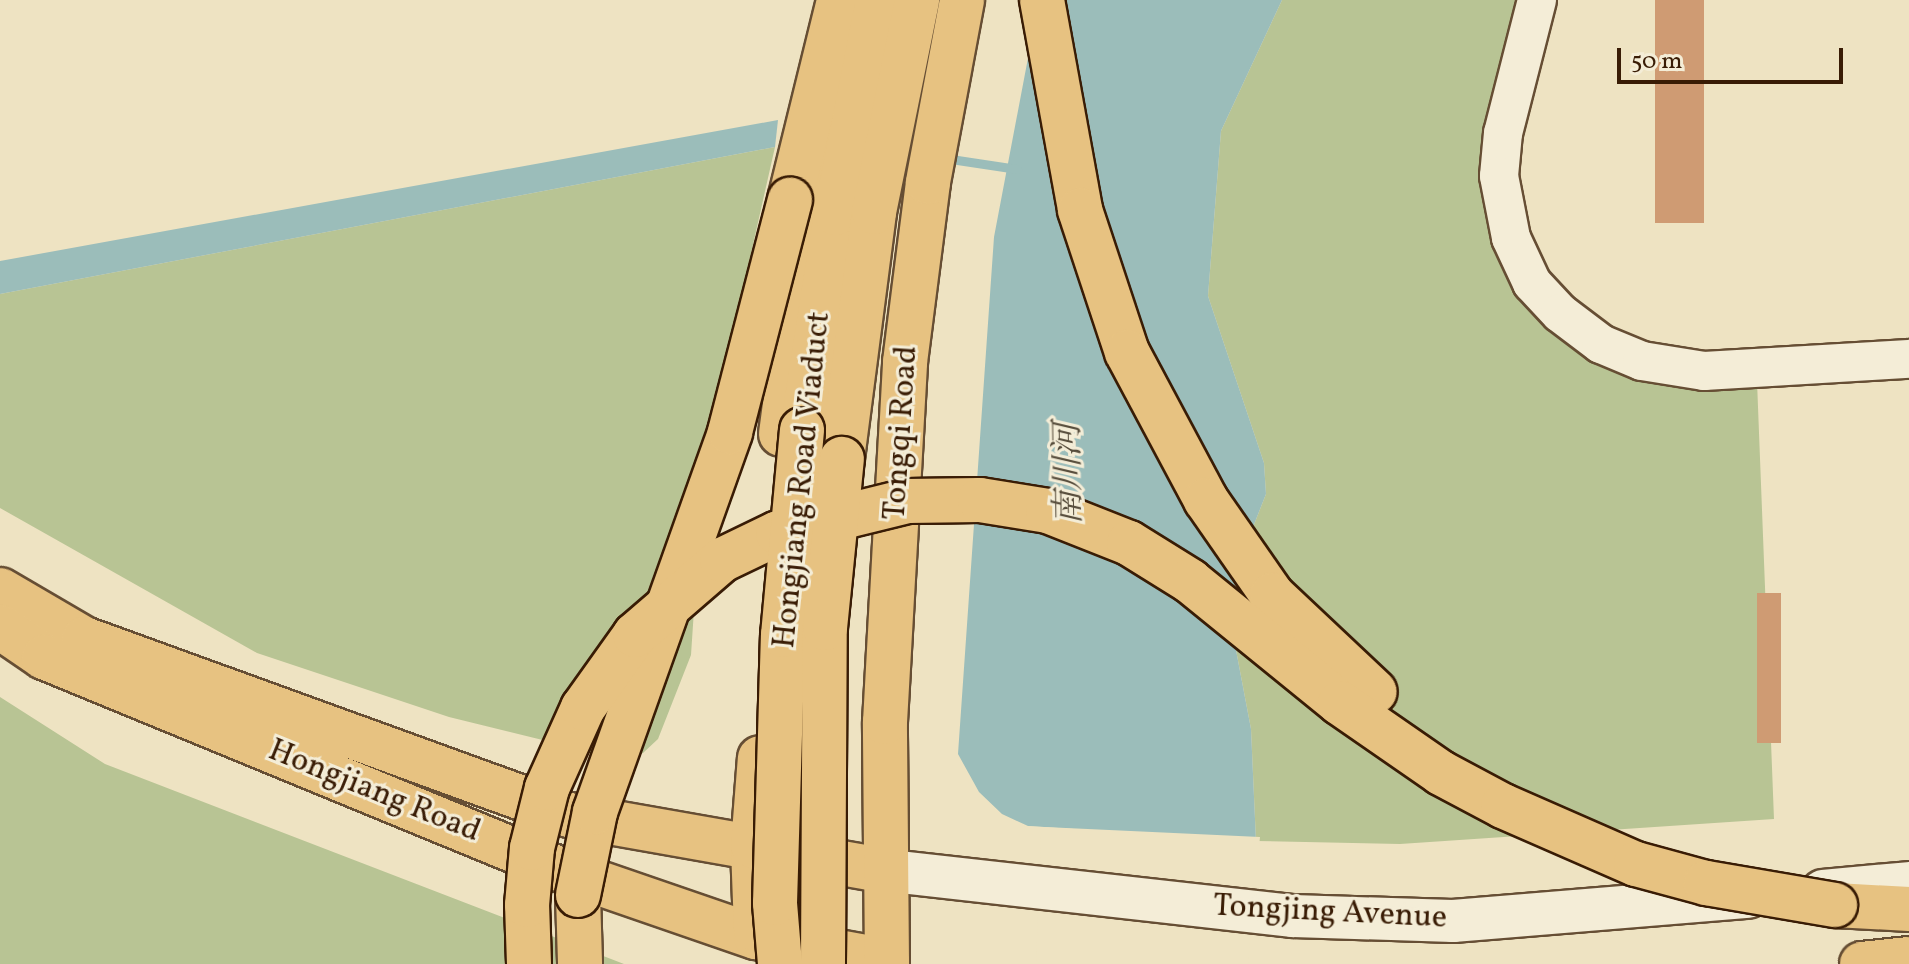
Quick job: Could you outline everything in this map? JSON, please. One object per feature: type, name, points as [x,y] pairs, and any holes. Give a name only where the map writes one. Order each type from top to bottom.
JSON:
[{"type":"main road","points":[[580,964],[578,895],[595,812],[730,432],[839,0]]},
{"type":"main road","points":[[861,0],[810,220],[782,423],[753,846],[765,955],[892,963]]},
{"type":"main road","name":"Hongjiang Road Viaduct","points":[[765,955],[775,903],[783,635],[802,430],[836,213],[878,0]]},
{"type":"main road","name":"Hongjiang Road Viaduct","points":[[823,964],[825,628],[840,474],[874,212],[917,0]]},
{"type":"main road","name":"Tongqi Road","points":[[892,963],[882,870],[885,722],[905,362],[928,182],[962,0]]},
{"type":"main road","points":[[1042,0],[1080,210],[1127,352],[1206,500],[1272,595],[1351,675],[1516,784],[1722,869],[1835,905]]},
{"type":"main road","points":[[529,964],[529,876],[547,788],[583,708],[635,635],[722,560],[778,533],[907,501],[980,500],[1048,511],[1129,543],[1190,581],[1340,703],[1441,773],[1503,806],[1636,864],[1706,883],[1835,905],[1909,909]]},
{"type":"main road","name":"Hongjiang Road","points":[[0,590],[84,639],[502,793],[569,815],[753,846]]},
{"type":"main road","name":"Hongjiang Road","points":[[0,627],[44,657],[765,955]]},
{"type":"main road","name":"Tongjing Avenue","points":[[753,846],[882,870],[1019,888],[1293,916],[1453,921],[1909,883]]},
{"type":"main road","points":[[1862,964],[1909,959]]},
{"type":"street","points":[[1537,0],[1503,133],[1499,176],[1511,238],[1532,283],[1560,313],[1601,344],[1642,361],[1704,371],[1909,359]]},
{"type":"green space","points":[[1282,0],[1517,0],[1492,195],[1579,343],[1757,381],[1774,819],[1400,844],[1256,841],[1251,729],[1232,629],[1237,568],[1266,494],[1264,463],[1208,296],[1221,131]]},
{"type":"green space","points":[[775,147],[731,342],[698,550],[691,655],[658,739],[643,753],[620,759],[449,717],[257,653],[0,508],[0,294]]},
{"type":"green space","points":[[0,697],[105,764],[624,964],[0,964]]},
{"type":"water","name":"南川河","points":[[1039,0],[1282,0],[1221,131],[1208,296],[1264,463],[1266,494],[1237,568],[1232,629],[1251,729],[1256,841],[1028,826],[1002,814],[979,792],[958,754],[994,237]]},
{"type":"water","points":[[778,120],[775,147],[0,294],[0,261]]},
{"type":"pier","points":[[1023,826],[1260,837],[1248,964],[1036,964],[1041,833]]},
{"type":"building","points":[[1655,0],[1704,0],[1704,223],[1655,223]]},
{"type":"building","points":[[1757,593],[1781,593],[1781,743],[1757,743]]},
{"type":"waterway","points":[[944,158],[1017,169]]}]
